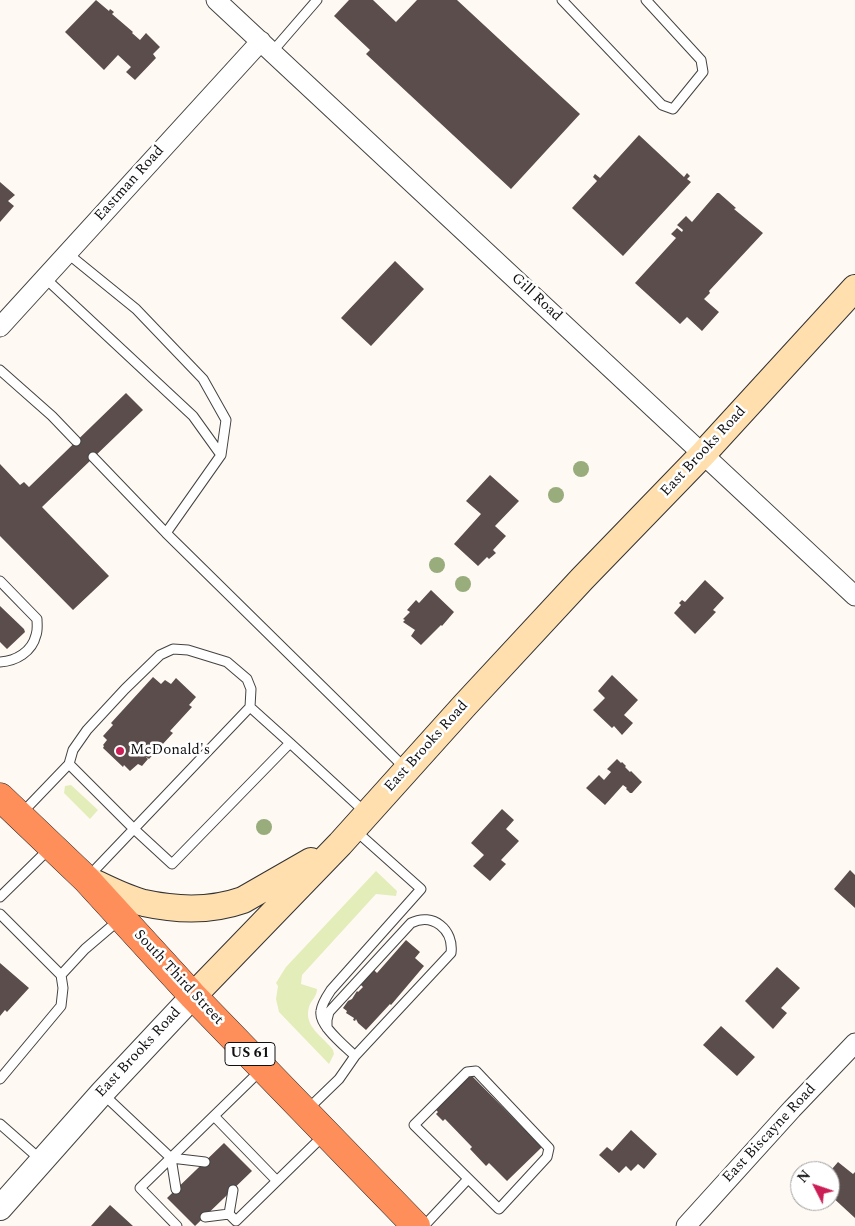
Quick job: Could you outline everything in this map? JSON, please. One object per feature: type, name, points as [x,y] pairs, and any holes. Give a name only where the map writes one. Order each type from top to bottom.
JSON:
[{"type":"highway","name":"South Third Street","points":[[6,807],[51,846],[86,880],[193,996],[416,1226]]},
{"type":"main road","name":"East Brooks Road","points":[[193,996],[353,829],[582,579],[703,454],[855,288]]},
{"type":"main road","points":[[86,880],[143,902],[194,909],[231,904],[243,900],[353,829]]},
{"type":"street","name":"Gill Road","points":[[216,0],[855,596]]},
{"type":"street","name":"Eastman Road","points":[[0,327],[67,253],[266,47]]},
{"type":"street","name":"East Brooks Road","points":[[0,1208],[102,1093],[193,996]]},
{"type":"street","name":"East Biscayne Road","points":[[686,1226],[792,1109],[855,1043]]},
{"type":"lane","points":[[266,47],[317,0]]},
{"type":"lane","points":[[562,0],[662,105],[673,109],[703,72],[701,60],[646,0]]},
{"type":"lane","points":[[67,253],[136,310],[203,378],[226,420],[221,455],[166,533]]},
{"type":"lane","points":[[45,278],[193,416],[221,455]]},
{"type":"lane","points":[[0,370],[52,416],[76,441]]},
{"type":"lane","points":[[93,458],[166,533],[406,770]]},
{"type":"lane","points":[[0,580],[37,619],[37,634],[29,650],[11,662],[0,662]]},
{"type":"lane","points":[[6,807],[69,764],[73,750],[87,730],[160,655],[173,649],[188,650],[227,662],[246,679],[251,689],[250,707],[86,880]]},
{"type":"lane","points":[[250,707],[290,742],[353,829],[421,889],[331,990],[320,1011],[321,1019],[327,1028],[355,1056]]},
{"type":"lane","points":[[69,764],[172,864],[290,742]]},
{"type":"lane","points":[[0,896],[51,846]]},
{"type":"lane","points":[[0,914],[61,975],[63,988],[61,1006],[0,1079]]},
{"type":"lane","points":[[61,975],[86,949],[121,918]]},
{"type":"lane","points":[[306,1111],[339,1079],[355,1056],[451,953],[452,944],[448,933],[430,920],[420,919],[411,924],[330,1012],[327,1028]]},
{"type":"lane","points":[[176,1226],[140,1188],[263,1068]]},
{"type":"lane","points":[[476,1071],[549,1148],[547,1156],[499,1209],[468,1179],[414,1125],[466,1072],[476,1071]]},
{"type":"lane","points":[[102,1093],[170,1158],[176,1189]]},
{"type":"lane","points":[[214,1116],[277,1181]]},
{"type":"lane","points":[[0,1124],[42,1161]]},
{"type":"lane","points":[[233,1190],[229,1214],[233,1223],[326,1133]]},
{"type":"lane","points":[[170,1158],[205,1162]]},
{"type":"lane","points":[[424,1226],[468,1179]]},
{"type":"lane","points":[[205,1218],[229,1214]]},
{"type":"green space","points":[[71,785],[98,810],[90,819],[64,793],[65,786]]},
{"type":"green space","points":[[376,871],[397,891],[396,896],[376,894],[302,975],[301,984],[317,989],[308,1014],[315,1031],[333,1050],[334,1054],[329,1064],[279,1012],[276,999],[278,986],[276,983],[286,967]]},
{"type":"building","points":[[96,0],[109,11],[110,9],[114,12],[112,14],[140,40],[146,33],[160,47],[153,54],[156,58],[135,80],[126,72],[131,67],[118,55],[104,70],[65,32]]},
{"type":"building","points":[[349,0],[373,0],[396,22],[417,0],[457,0],[580,114],[511,189],[366,54],[370,50],[334,16]]},
{"type":"building","points":[[639,135],[684,177],[687,173],[690,176],[687,179],[691,182],[623,256],[572,208],[597,181],[593,177],[595,174],[600,178]]},
{"type":"building","points":[[0,182],[15,195],[8,201],[14,206],[0,222]]},
{"type":"building","points":[[717,193],[763,233],[709,291],[710,293],[704,299],[719,312],[702,331],[687,317],[680,324],[635,283],[676,238],[671,234],[677,228],[682,232],[683,230],[677,225],[686,216],[692,222]]},
{"type":"building","points":[[395,261],[424,289],[371,346],[341,318]]},
{"type":"building","points":[[126,393],[143,410],[42,507],[109,576],[73,610],[0,536],[0,464],[20,485],[24,482],[29,487]]},
{"type":"building","points":[[490,475],[519,501],[495,526],[506,536],[493,550],[496,553],[489,559],[487,557],[478,566],[454,544],[481,514],[466,501]]},
{"type":"building","points":[[705,580],[724,598],[713,610],[716,612],[695,634],[674,613],[681,605],[679,603],[682,600],[685,602]]},
{"type":"building","points":[[431,590],[454,612],[421,645],[411,636],[415,630],[403,622],[405,620],[403,619],[410,612],[407,610],[416,600],[419,603]]},
{"type":"building","points":[[0,606],[25,632],[7,649],[0,642]]},
{"type":"building","points":[[612,675],[638,700],[624,715],[633,723],[622,735],[614,726],[612,728],[593,710],[605,698],[598,691]]},
{"type":"building","points":[[153,677],[161,684],[165,680],[171,684],[176,678],[196,697],[189,705],[192,707],[170,731],[173,733],[149,759],[145,756],[148,759],[142,766],[138,764],[130,771],[103,748],[107,740],[103,736],[113,725],[111,723]]},
{"type":"building","points":[[617,759],[642,782],[632,793],[623,785],[605,805],[586,788],[599,775],[604,780],[611,772],[607,769]]},
{"type":"building","points":[[502,809],[514,820],[506,829],[519,841],[501,860],[506,864],[490,881],[473,866],[484,855],[471,843]]},
{"type":"building","points":[[850,870],[855,875],[855,908],[834,889]]},
{"type":"building","points":[[406,940],[420,952],[415,958],[424,966],[391,1005],[366,1030],[356,1019],[355,1021],[353,1020],[354,1018],[346,1013],[347,1011],[343,1008],[357,991],[363,987],[360,984],[367,974],[369,976],[374,970],[377,973]]},
{"type":"building","points":[[0,963],[29,988],[7,1012],[5,1010],[0,1016]]},
{"type":"building","points":[[777,967],[800,988],[781,1008],[787,1013],[773,1029],[745,1001]]},
{"type":"building","points":[[721,1026],[755,1057],[737,1076],[703,1045]]},
{"type":"building","points":[[471,1075],[542,1147],[507,1181],[489,1163],[486,1166],[470,1149],[472,1147],[445,1119],[443,1121],[436,1114],[438,1112],[435,1109]]},
{"type":"building","points":[[631,1130],[657,1154],[644,1169],[638,1164],[631,1171],[626,1166],[619,1173],[599,1155],[607,1147],[612,1151]]},
{"type":"building","points":[[224,1143],[252,1171],[195,1226],[167,1198]]},
{"type":"building","points":[[840,1164],[853,1174],[855,1172],[855,1218],[840,1204]]},
{"type":"building","points":[[110,1205],[133,1226],[91,1226]]},
{"type":"place","name":"McDonald's","points":[[120,751]]}]
